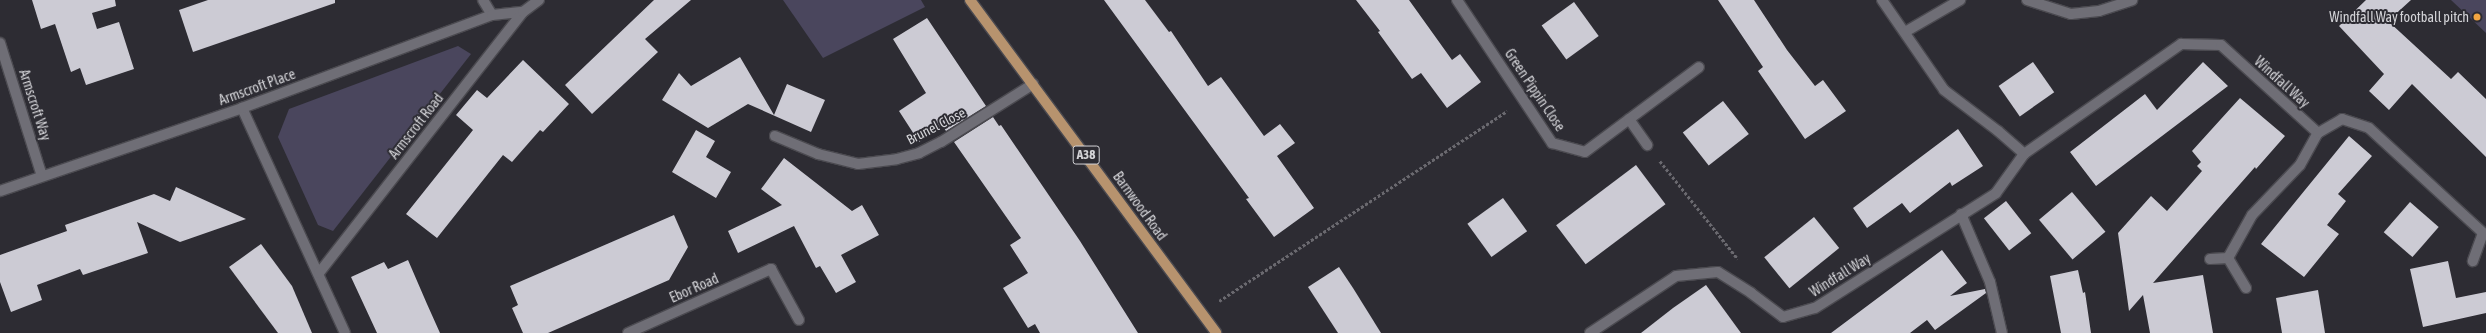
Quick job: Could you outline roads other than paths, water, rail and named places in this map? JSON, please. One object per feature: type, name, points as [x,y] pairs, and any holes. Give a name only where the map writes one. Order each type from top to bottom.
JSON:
[{"type":"main road","name":"Barnwood Road","points":[[970,0],[1216,333]]},
{"type":"street","points":[[483,0],[492,15]]},
{"type":"street","name":"Armscroft Road","points":[[319,273],[523,12],[538,0]]},
{"type":"street","name":"Green Pippin Close","points":[[1457,0],[1552,142],[1585,152],[1700,67]]},
{"type":"street","points":[[1882,0],[1944,90],[1998,131],[2024,154]]},
{"type":"street","points":[[1905,32],[1960,0]]},
{"type":"street","points":[[2027,0],[2071,14],[2099,11],[2132,0]]},
{"type":"street","name":"Armscroft Place","points":[[0,191],[242,108],[492,15],[523,12]]},
{"type":"street","name":"Armscroft Way","points":[[0,43],[42,176]]},
{"type":"street","name":"Windfall Way","points":[[1590,333],[1676,276],[1718,272],[1752,293],[1783,317],[1815,308],[1996,193],[2024,154],[2181,44],[2221,45],[2318,133]]},
{"type":"street","name":"Brunel Close","points":[[775,136],[818,154],[858,164],[897,159],[919,153],[942,142],[1033,84]]},
{"type":"street","points":[[242,108],[319,273],[345,333]]},
{"type":"street","points":[[1629,119],[1647,145]]},
{"type":"street","points":[[2228,258],[2252,215],[2300,165],[2318,133],[2342,119],[2369,128],[2484,231],[2473,261]]},
{"type":"street","points":[[1961,214],[1990,282],[2002,333]]},
{"type":"street","points":[[2210,259],[2228,258]]},
{"type":"street","points":[[2228,258],[2246,288]]},
{"type":"street","name":"Ebor Road","points":[[628,333],[771,269],[799,320]]},
{"type":"place","name":"Windfall Way football pitch","points":[[2477,17]]}]
